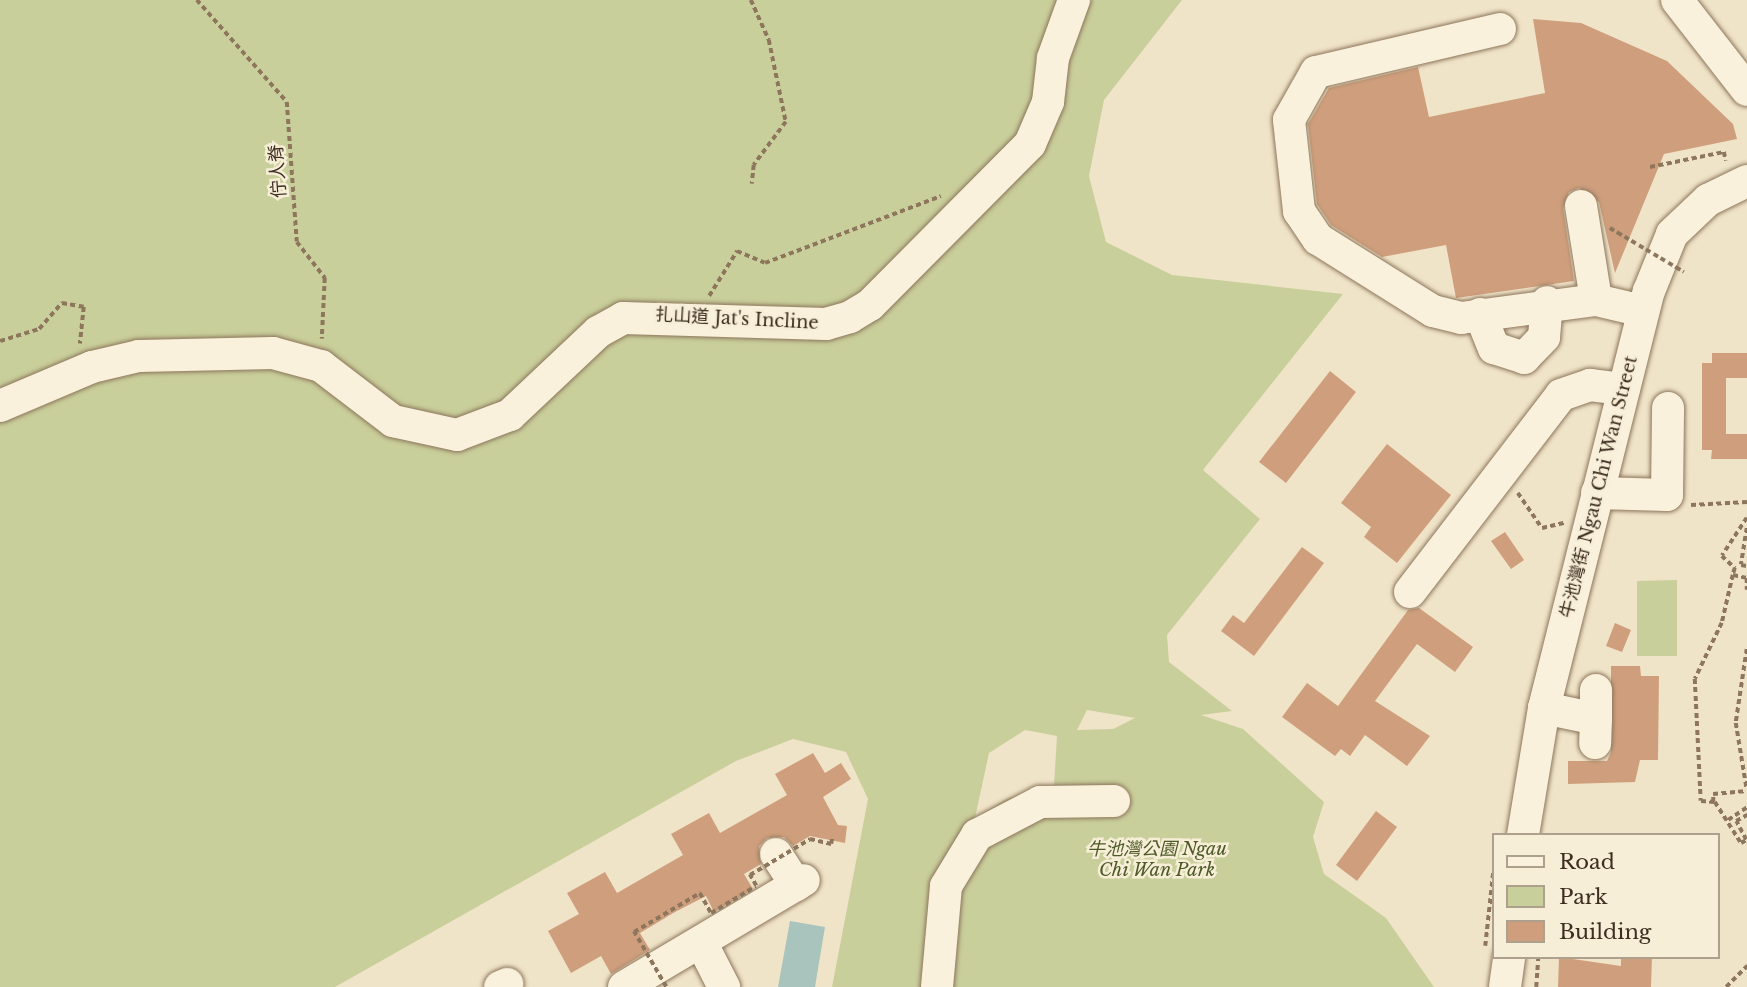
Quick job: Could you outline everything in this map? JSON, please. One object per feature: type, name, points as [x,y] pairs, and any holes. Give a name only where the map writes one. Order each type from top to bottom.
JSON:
[{"type":"street","name":"扎山道 Jat's Incline","points":[[0,406],[92,367],[139,356],[273,353],[321,366],[393,421],[457,435],[510,415],[598,332],[623,318],[698,316],[826,324],[850,317],[870,305],[1030,144],[1048,102],[1054,58],[1074,0]]},
{"type":"street","points":[[1677,0],[1747,90]]},
{"type":"street","points":[[1500,29],[1316,72],[1289,120],[1299,211],[1318,239],[1433,311],[1461,318],[1547,302],[1596,300],[1643,312]]},
{"type":"street","name":"牛池灣街 Ngau Chi Wan Street","points":[[1523,833],[1544,708],[1643,312],[1672,234],[1737,173]]},
{"type":"street","points":[[1581,206],[1596,300]]},
{"type":"street","points":[[1480,314],[1494,348],[1524,358],[1544,337],[1547,302]]},
{"type":"street","points":[[1410,592],[1561,395],[1590,385],[1624,389]]},
{"type":"street","points":[[1597,493],[1668,495],[1668,408]]},
{"type":"street","points":[[1544,708],[1596,717]]},
{"type":"street","points":[[937,987],[946,887],[977,835],[1040,802],[1114,801]]},
{"type":"street","points":[[624,987],[800,883],[776,854]]},
{"type":"street","points":[[701,942],[724,987]]},
{"type":"street","points":[[1498,959],[1505,987]]},
{"type":"path","name":"佇人脊","points":[[197,0],[286,102],[298,242],[325,278],[321,366]]},
{"type":"path","points":[[751,0],[769,40],[786,122],[754,164],[752,184]]},
{"type":"path","points":[[1650,167],[1724,152],[1737,173]]},
{"type":"path","points":[[698,316],[737,251],[765,262],[929,196],[982,195]]},
{"type":"path","points":[[1611,228],[1684,272]]},
{"type":"path","points":[[0,341],[39,329],[62,303],[83,307],[80,346],[92,367]]},
{"type":"path","points":[[1517,492],[1542,528],[1566,523]]},
{"type":"path","points":[[1713,802],[1701,802],[1695,679],[1722,623],[1735,568],[1722,556],[1747,518]]},
{"type":"path","points":[[1747,528],[1741,565],[1747,566]]},
{"type":"path","points":[[1733,575],[1747,578],[1747,590]]},
{"type":"path","points":[[1747,649],[1737,723],[1747,791],[1713,794],[1713,802],[1728,820],[1741,843],[1746,840],[1736,821],[1747,815]]},
{"type":"path","points":[[1728,820],[1747,807]]},
{"type":"path","points":[[666,987],[634,932],[701,893],[711,913],[756,886],[750,875],[810,839],[831,844],[832,836]]},
{"type":"path","points":[[1536,987],[1538,959]]},
{"type":"path","points":[[1726,987],[1747,966]]},
{"type":"green space","name":"牛池灣公園 Ngau Chi Wan Park","points":[[0,0],[1182,0],[1104,100],[1089,176],[1106,242],[1172,275],[1343,294],[1203,470],[1260,519],[1167,635],[1169,662],[1232,711],[1201,715],[1243,729],[1324,802],[1313,837],[1324,874],[1386,918],[1434,987],[832,987],[868,799],[846,752],[793,739],[736,761],[335,987],[0,987]],"holes":[[[1087,710],[1135,718],[1113,729],[1077,730]],[[1025,730],[1057,736],[1054,785],[1006,799],[975,818],[989,753]]]},
{"type":"green space","points":[[1677,580],[1677,656],[1637,656],[1637,581]]},
{"type":"water","points":[[790,921],[825,927],[815,987],[778,987]]},
{"type":"building","points":[[1533,19],[1581,23],[1667,61],[1733,124],[1737,139],[1664,154],[1615,273],[1599,202],[1579,188],[1569,192],[1563,208],[1574,281],[1456,298],[1446,245],[1382,257],[1331,225],[1317,204],[1308,124],[1329,88],[1418,67],[1429,117],[1545,93]]},
{"type":"building","points":[[1712,353],[1747,353],[1747,378],[1726,378],[1726,434],[1747,434],[1747,459],[1711,459],[1712,450],[1702,450],[1702,363],[1712,363]]},
{"type":"building","points":[[1330,371],[1356,392],[1286,483],[1259,462]]},
{"type":"building","points":[[1387,444],[1451,495],[1397,563],[1364,537],[1371,527],[1341,503]]},
{"type":"building","points":[[1505,532],[1524,560],[1511,569],[1491,541]]},
{"type":"building","points":[[1302,547],[1324,563],[1254,656],[1221,631],[1233,615],[1244,623]]},
{"type":"building","points":[[1419,608],[1473,647],[1455,672],[1417,644],[1375,701],[1430,736],[1407,766],[1365,735],[1350,756],[1341,749],[1335,756],[1282,717],[1307,683],[1338,706],[1408,610]]},
{"type":"building","points":[[1615,623],[1631,630],[1622,652],[1606,646]]},
{"type":"building","points":[[1611,666],[1640,666],[1641,676],[1659,676],[1658,760],[1640,760],[1635,782],[1568,784],[1568,761],[1607,761],[1611,752]]},
{"type":"building","points":[[813,753],[825,773],[841,763],[851,779],[823,797],[838,825],[847,826],[845,843],[810,836],[793,846],[784,837],[767,838],[759,846],[761,864],[744,874],[753,889],[714,912],[706,896],[675,912],[640,933],[650,950],[611,974],[601,956],[571,973],[548,931],[579,914],[567,893],[605,872],[617,893],[683,855],[671,834],[709,813],[720,833],[787,795],[775,774]]},
{"type":"building","points":[[1376,811],[1397,827],[1357,881],[1336,865]]},
{"type":"building","points":[[1559,959],[1621,966],[1621,959],[1652,959],[1651,987],[1558,987]]}]
